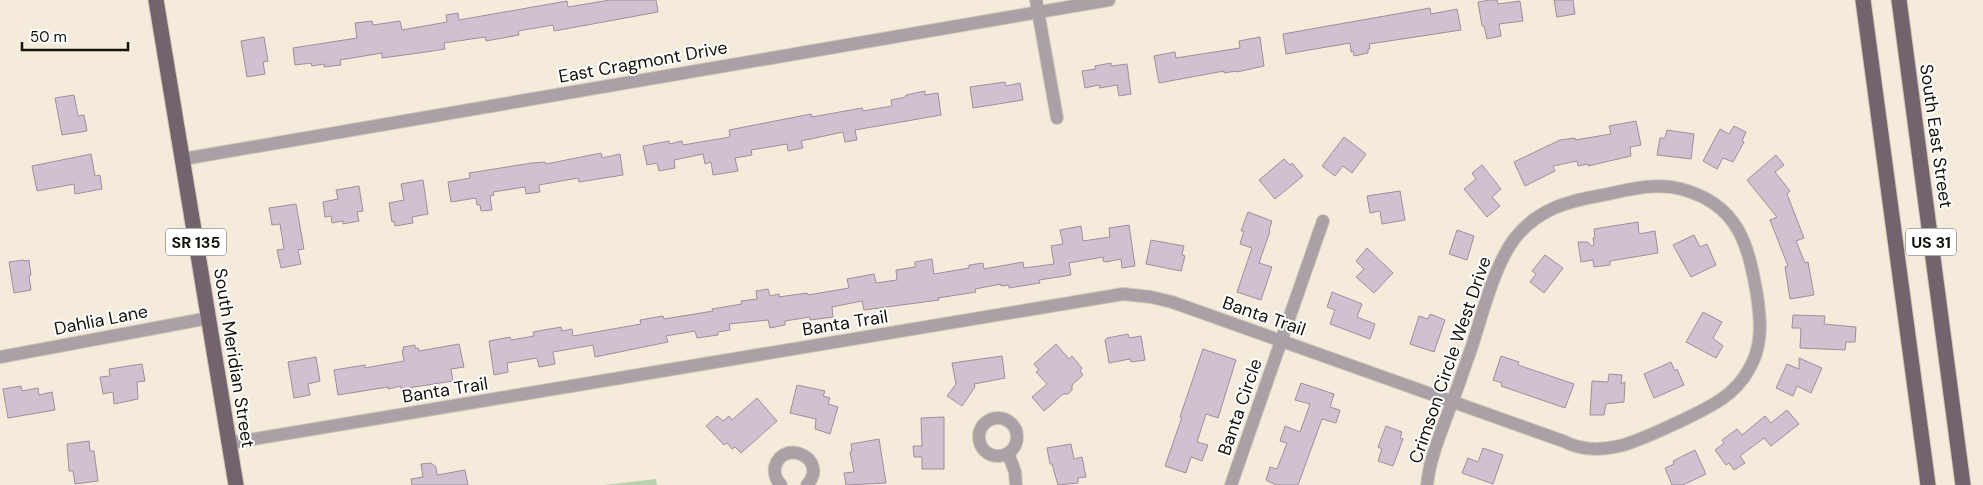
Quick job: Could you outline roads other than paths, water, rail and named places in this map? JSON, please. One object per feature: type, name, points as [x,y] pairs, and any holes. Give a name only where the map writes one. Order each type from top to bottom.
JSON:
[{"type":"main road","name":"South Meridian Street","points":[[156,0],[236,485]]},
{"type":"main road","name":"US 31","points":[[1863,0],[1928,485]]},
{"type":"main road","name":"South East Street","points":[[1898,0],[1964,485]]},
{"type":"street","name":"East Cragmont Drive","points":[[183,159],[1037,6],[1109,0]]},
{"type":"street","points":[[1037,6],[1057,118]]},
{"type":"street","name":"Crimson Circle West Drive","points":[[1427,485],[1431,459],[1498,268],[1515,239],[1528,224],[1545,212],[1576,199],[1649,186],[1681,189],[1700,196],[1716,206],[1731,219],[1738,230],[1750,254],[1761,322],[1756,355],[1740,383],[1721,401],[1636,442],[1610,449],[1589,448],[1569,444],[1452,402]]},
{"type":"street","name":"Banta Circle","points":[[1231,485],[1323,221]]},
{"type":"street","name":"Banta Trail","points":[[230,443],[1123,294],[1151,297],[1172,302],[1452,402]]},
{"type":"street","name":"Dahlia Lane","points":[[0,357],[209,318]]},
{"type":"street","points":[[781,485],[776,478],[776,466],[782,456],[794,452],[802,454],[811,463],[813,475],[807,485]]},
{"type":"street","points":[[1008,453],[1016,485]]}]
